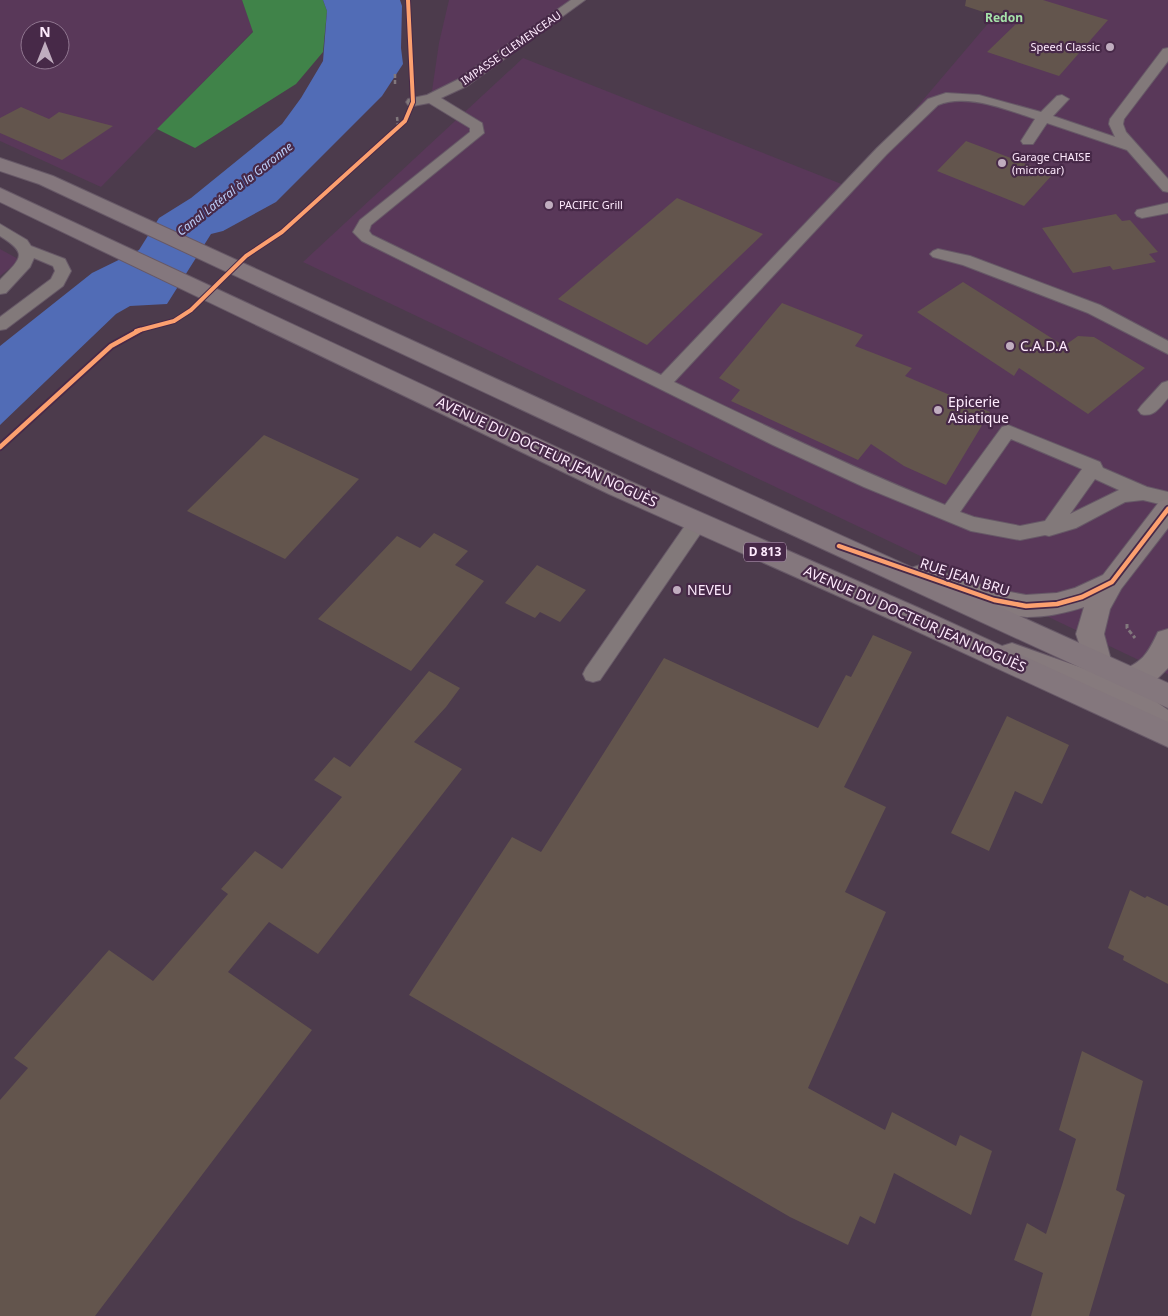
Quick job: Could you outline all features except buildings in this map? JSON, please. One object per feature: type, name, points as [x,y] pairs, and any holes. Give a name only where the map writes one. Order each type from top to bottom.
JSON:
[{"type":"main road","name":"D 813","points":[[0,164],[46,180],[839,546],[1114,676],[1168,696]]},
{"type":"main road","name":"AVENUE DU DOCTEUR JEAN NOGUÈS","points":[[7,197],[618,487],[910,616],[1168,735]]},
{"type":"street","name":"RUE JEAN BRU","points":[[1114,676],[1090,634],[1097,608],[1112,582],[1168,509]]},
{"type":"street","name":"RUE JEAN BRU","points":[[839,546],[994,600],[1026,606],[1057,604],[1082,597],[1112,582]]},
{"type":"street","points":[[910,616],[1094,684],[1114,676],[1152,668],[1166,647]]},
{"type":"street","points":[[1114,676],[1168,726]]},
{"type":"lane","name":"IMPASSE CLEMENCEAU","points":[[413,102],[431,98],[462,83],[579,0]]},
{"type":"lane","points":[[1166,182],[1131,147],[1119,133],[1116,124],[1117,119],[1168,52]]},
{"type":"lane","points":[[664,382],[882,151],[933,102],[946,97],[978,98],[1131,147]]},
{"type":"lane","points":[[431,98],[477,126],[477,133],[365,223],[361,232],[367,238],[779,440],[971,524],[998,531],[1020,533],[1048,528],[1069,523],[1121,496],[1143,493]]},
{"type":"lane","points":[[1028,141],[1043,118],[1062,98]]},
{"type":"lane","points":[[1142,213],[1168,208]]},
{"type":"lane","points":[[0,229],[23,246],[60,263],[63,271],[57,282],[0,325]]},
{"type":"lane","points":[[0,289],[25,263],[28,253],[23,246]]},
{"type":"lane","points":[[938,254],[958,260],[965,260],[1094,309],[1168,348]]},
{"type":"lane","points":[[1148,410],[1168,387]]},
{"type":"lane","points":[[948,515],[1008,431],[1094,467],[1048,528]]},
{"type":"lane","points":[[1091,470],[1143,493],[1168,499]]},
{"type":"lane","points":[[593,674],[698,522]]},
{"type":"path","points":[[392,133],[405,121],[413,102]]},
{"type":"path","points":[[1126,623],[1133,637],[1166,647]]},
{"type":"shaded area","points":[[0,0],[242,0],[253,31],[101,187],[0,141]]},
{"type":"shaded area","points":[[449,0],[575,0],[431,98],[439,43]]},
{"type":"shaded area","points":[[1008,0],[1168,0],[1168,674],[303,262],[523,58],[849,187]]},
{"type":"shaded area","points":[[0,249],[20,260],[0,276]]},
{"type":"green space","points":[[242,0],[323,0],[327,11],[323,52],[296,84],[195,148],[157,129],[253,32]]},
{"type":"water","name":"Canal Latéral à la Garonne","points":[[323,0],[400,0],[402,6],[401,48],[403,64],[382,96],[276,202],[223,231],[211,234],[167,304],[130,306],[116,314],[0,425],[0,346],[92,273],[139,250],[159,218],[191,198],[282,124],[301,98],[323,61],[327,11]]},
{"type":"cycle path","points":[[0,447],[111,346],[137,331],[174,321],[191,310],[246,256],[282,232],[405,121],[413,102],[408,0]]},
{"type":"cycle path","points":[[839,546],[994,600],[1026,606],[1057,604],[1082,597],[1112,582],[1168,509]]},
{"type":"place","name":"Speed Classic","points":[[1110,47]]},
{"type":"place","name":"Garage CHAISE (microcar)","points":[[1002,163]]},
{"type":"place","name":"PACIFIC Grill","points":[[549,205]]},
{"type":"place","name":"C.A.D.A","points":[[1010,346]]},
{"type":"place","name":"Epicerie Asiatique","points":[[938,410]]},
{"type":"place","name":"NEVEU","points":[[677,590]]},
{"type":"district","name":"Redon","points":[[1004,18]]}]
